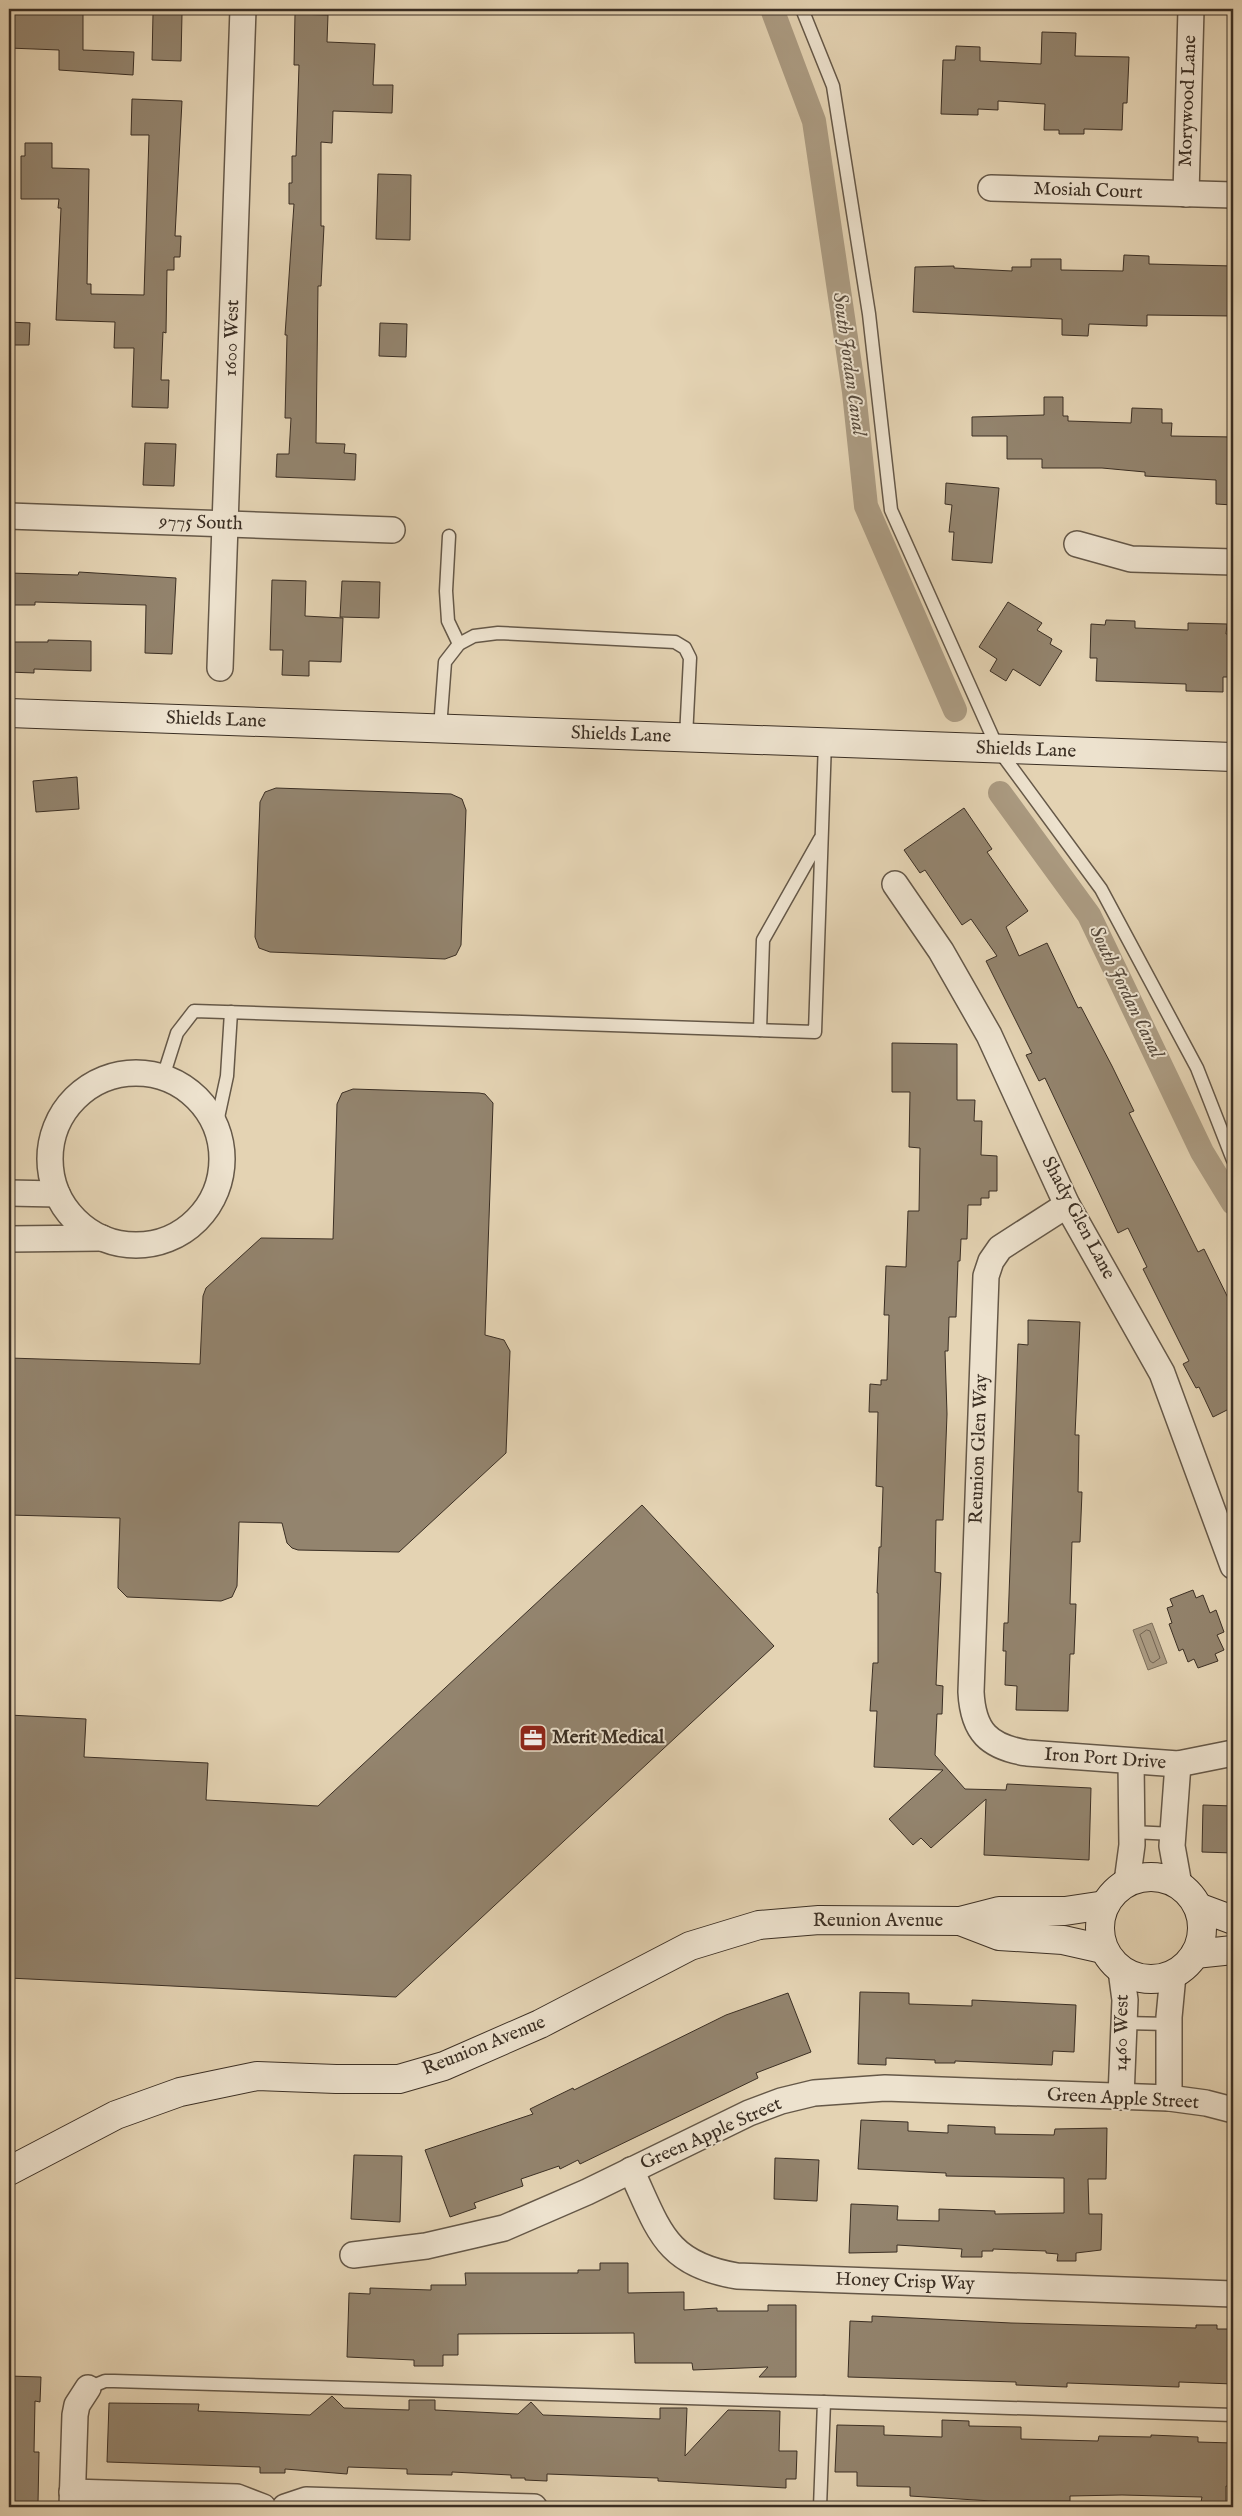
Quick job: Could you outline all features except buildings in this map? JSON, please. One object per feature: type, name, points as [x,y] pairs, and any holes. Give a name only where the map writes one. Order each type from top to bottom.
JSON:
[{"type":"street","name":"1600 West","points":[[220,668],[243,9]]},
{"type":"street","name":"Morywood Lane","points":[[1186,194],[1191,9]]},
{"type":"street","name":"Mosiah Court","points":[[991,188],[1233,195]]},
{"type":"street","name":"9775 South","points":[[9,516],[392,530]]},
{"type":"street","points":[[1077,544],[1131,559],[1233,562]]},
{"type":"street","name":"Shields Lane","points":[[9,714],[1233,757]]},
{"type":"street","name":"Shady Glen Lane","points":[[895,884],[941,951],[990,1035],[1067,1205],[1162,1374],[1233,1566]]},
{"type":"street","points":[[9,1239],[102,1238],[125,1244],[149,1244],[172,1237],[192,1225],[208,1207],[218,1186],[222,1163],[216,1128],[204,1106],[185,1089],[163,1077],[138,1073],[114,1076],[91,1086],[72,1101],[58,1122],[51,1146],[50,1170],[57,1194],[76,1220],[102,1238]]},
{"type":"street","points":[[9,1193],[57,1194]]},
{"type":"street","name":"Reunion Glen Way","points":[[981,1732],[975,1719],[971,1692],[986,1276],[991,1261],[1000,1248],[1067,1205]]},
{"type":"street","name":"Iron Port Drive","points":[[981,1732],[994,1743],[1010,1750],[1131,1762],[1178,1764],[1233,1752]]},
{"type":"street","points":[[1127,1882],[1132,1860],[1131,1762]]},
{"type":"street","points":[[1178,1764],[1173,1861],[1179,1885]]},
{"type":"street","points":[[1145,1877],[1162,1878],[1179,1885],[1190,1895],[1198,1907],[1202,1923],[1201,1939],[1196,1954],[1186,1966],[1173,1975],[1155,1979],[1137,1978],[1121,1970],[1110,1961],[1103,1949],[1099,1934],[1100,1919],[1105,1905],[1114,1892],[1127,1882],[1145,1877]]},
{"type":"street","name":"Reunion Avenue","points":[[9,2171],[116,2115],[180,2092],[258,2076],[399,2079],[444,2066],[540,2024],[690,1946],[759,1925],[819,1920],[960,1921],[999,1911],[1065,1911],[1105,1905]]},
{"type":"street","points":[[1198,1907],[1233,1920]]},
{"type":"street","name":"Reunion Avenue","points":[[960,1921],[999,1936],[1063,1940],[1103,1949]]},
{"type":"street","points":[[1196,1954],[1233,1950]]},
{"type":"street","name":"1460 West","points":[[1121,1970],[1125,2000],[1121,2096]]},
{"type":"street","points":[[1169,2098],[1169,2024],[1173,1975]]},
{"type":"street","name":"Green Apple Street","points":[[353,2255],[434,2244],[504,2228],[587,2192],[749,2112],[780,2101],[814,2093],[885,2088],[1121,2096],[1169,2098],[1206,2103],[1233,2110]]},
{"type":"street","name":"Honey Crisp Way","points":[[631,2170],[655,2221],[668,2243],[687,2260],[711,2272],[738,2276],[1233,2294]]},
{"type":"street","points":[[88,2388],[79,2400],[75,2415],[72,2500],[237,2497],[262,2507]]},
{"type":"street","points":[[285,2507],[306,2500],[534,2507]]},
{"type":"lane","points":[[802,9],[833,86],[869,314],[891,510],[998,749],[1101,889],[1197,1068],[1233,1160]]},
{"type":"lane","points":[[450,536],[446,591],[448,621],[458,644]]},
{"type":"lane","points":[[440,728],[445,662],[458,644],[474,636],[498,634],[675,642],[685,648],[690,658],[686,737]]},
{"type":"lane","points":[[163,1077],[177,1033],[194,1011],[815,1032],[825,742]]},
{"type":"lane","points":[[760,1030],[763,940],[822,837]]},
{"type":"lane","points":[[216,1128],[227,1076],[231,1012]]},
{"type":"lane","points":[[1132,1832],[1174,1834]]},
{"type":"lane","points":[[1124,2023],[1169,2024]]},
{"type":"lane","points":[[88,2388],[105,2381],[114,2381],[1233,2415]]},
{"type":"lane","points":[[820,2507],[824,2402]]},
{"type":"water","points":[[1152,1623],[1167,1663],[1148,1670],[1133,1630]]},
{"type":"waterway","name":"South Jordan Canal","points":[[772,9],[814,121],[854,392],[866,506],[955,710]]},
{"type":"waterway","name":"South Jordan Canal","points":[[1000,793],[1089,915],[1202,1152],[1233,1203]]},
{"type":"place","name":"Merit Medical","points":[[533,1738]]}]
